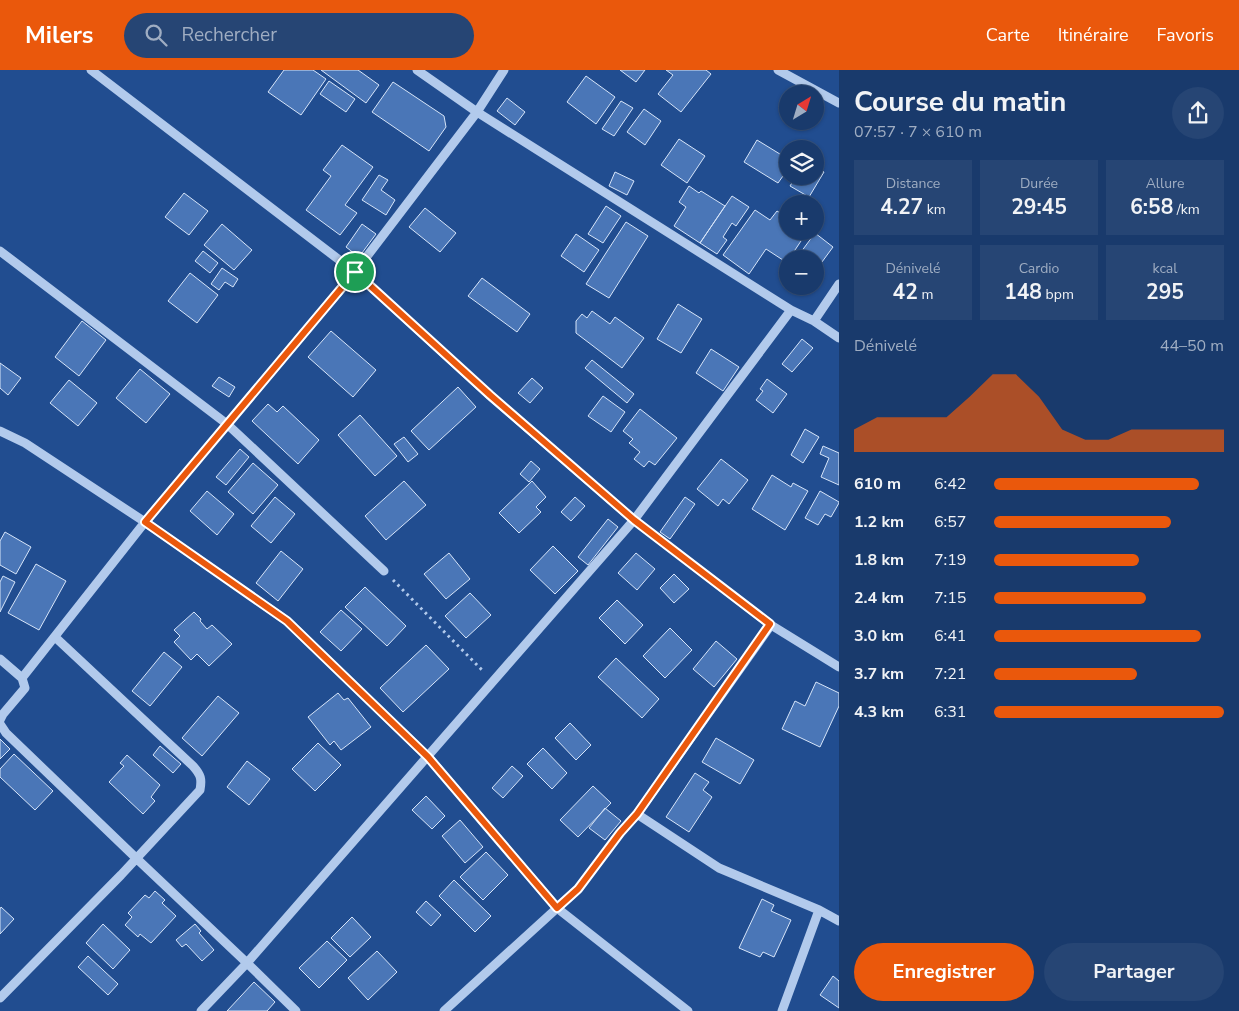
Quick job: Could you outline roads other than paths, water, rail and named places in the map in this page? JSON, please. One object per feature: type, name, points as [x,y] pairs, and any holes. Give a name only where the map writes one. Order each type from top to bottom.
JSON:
[{"type":"street","points":[[92,70],[355,272],[490,395],[634,520],[770,624],[839,667]]},
{"type":"street","points":[[417,70],[477,112],[791,310],[814,321],[839,338]]},
{"type":"street","points":[[22,678],[145,522],[355,272],[477,112],[504,70]]},
{"type":"street","points":[[778,70],[839,103]]},
{"type":"street","points":[[0,251],[227,424],[384,571]]},
{"type":"street","points":[[814,321],[839,284]]},
{"type":"street","points":[[201,1011],[247,963],[634,520],[791,310]]},
{"type":"street","points":[[0,431],[25,443],[145,522],[287,621],[428,757],[557,908],[688,1011]]},
{"type":"street","points":[[444,1011],[578,889],[620,833],[637,814],[770,624]]},
{"type":"street","points":[[0,998],[121,875],[200,790],[202,781],[200,774],[55,636]]},
{"type":"street","points":[[0,659],[22,678],[25,688],[14,704],[3,714],[0,722],[6,733],[296,1011]]},
{"type":"street","points":[[637,814],[718,868],[819,910],[839,921]]},
{"type":"street","points":[[782,1011],[819,910]]}]
